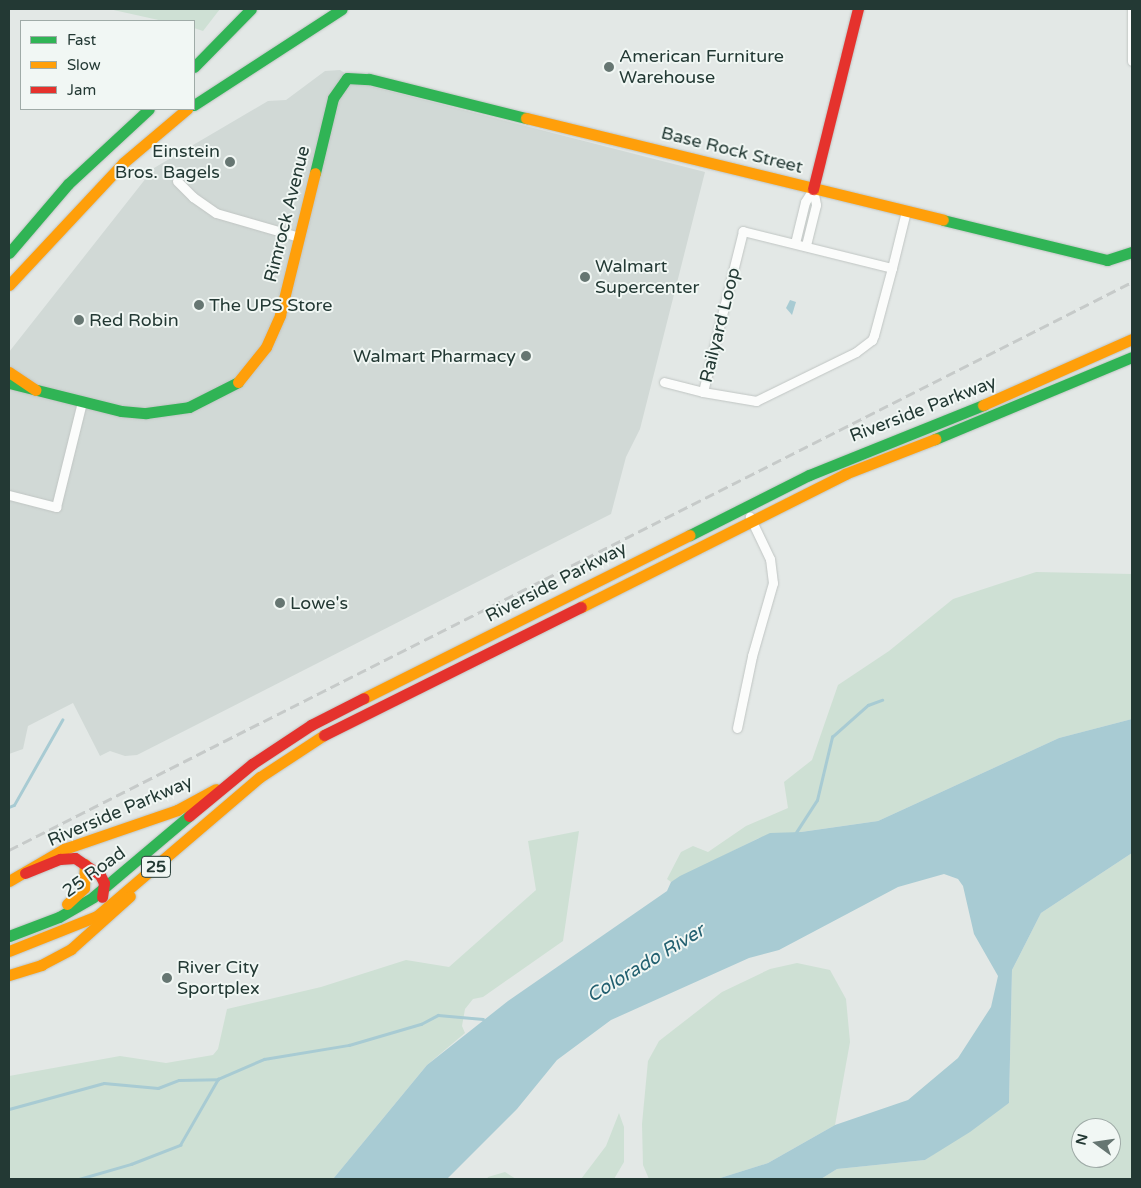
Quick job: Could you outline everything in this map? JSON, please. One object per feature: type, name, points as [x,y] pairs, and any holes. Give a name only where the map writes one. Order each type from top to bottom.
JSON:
[{"type":"main road","points":[[195,66],[251,9]]},
{"type":"main road","points":[[195,104],[342,9]]},
{"type":"main road","points":[[813,189],[858,9]]},
{"type":"main road","name":"Base Rock Street","points":[[347,78],[369,79],[1108,260],[1132,252]]},
{"type":"main road","name":"Rimrock Avenue","points":[[9,382],[82,402],[131,412],[175,410],[203,402],[237,383],[256,362],[274,330],[300,237],[333,98],[347,78]]},
{"type":"main road","points":[[9,253],[68,184],[148,110]]},
{"type":"main road","points":[[9,285],[124,163],[186,110]]},
{"type":"main road","name":"Riverside Parkway","points":[[9,881],[64,850],[177,810],[234,779],[291,737],[745,506],[872,447],[1037,383],[1132,339]]},
{"type":"main road","name":"Riverside Parkway","points":[[241,794],[317,739],[751,519],[845,474],[1024,404],[1132,357]]},
{"type":"main road","points":[[9,372],[36,390]]},
{"type":"main road","points":[[433,664],[440,677]]},
{"type":"main road","name":"25 Road","points":[[9,936],[76,908],[104,890],[234,779]]},
{"type":"main road","name":"25 Road","points":[[9,951],[84,924],[113,905],[241,794]]},
{"type":"main road","points":[[25,873],[68,858],[85,864],[100,875],[104,890],[97,907],[65,930]]},
{"type":"main road","points":[[9,974],[55,959],[82,942],[160,863]]},
{"type":"main road","points":[[35,926],[80,895],[86,881],[85,864]]},
{"type":"street","points":[[1132,9],[1132,61]]},
{"type":"street","points":[[178,181],[193,197],[216,213],[300,237]]},
{"type":"street","points":[[795,243],[805,202],[813,189]]},
{"type":"street","points":[[806,245],[816,205],[813,189]]},
{"type":"street","points":[[892,268],[906,211]]},
{"type":"street","name":"Railyard Loop","points":[[743,231],[795,243],[892,268],[874,335],[856,352],[756,401],[703,392],[743,231]]},
{"type":"street","points":[[664,382],[703,392]]},
{"type":"street","points":[[9,495],[56,507],[82,402]]},
{"type":"street","points":[[737,728],[752,656],[773,583],[770,560],[745,506]]},
{"type":"shaded area","points":[[340,70],[362,84],[705,172],[640,429],[626,457],[611,514],[137,755],[125,756],[110,751],[100,756],[73,703],[28,726],[23,749],[9,754],[9,352],[154,168],[268,101],[286,100],[325,71]]},
{"type":"green space","points":[[109,9],[220,9],[203,31],[195,28],[195,20],[158,20]]},
{"type":"green space","points":[[1036,572],[1132,574],[1132,719],[1059,738],[878,821],[759,838],[671,882],[667,879],[681,852],[693,846],[708,852],[746,826],[788,808],[784,782],[812,760],[838,685],[889,651],[953,599]]},
{"type":"green space","points":[[579,831],[563,941],[483,997],[473,999],[465,1009],[462,1026],[465,1033],[427,1065],[333,1179],[9,1179],[9,1076],[120,1056],[166,1063],[213,1055],[218,1049],[227,1009],[321,987],[406,960],[449,967],[536,890],[528,841]]},
{"type":"green space","points":[[1132,853],[1132,1179],[821,1179],[837,1169],[925,1160],[1009,1103],[1012,970],[1041,913]]},
{"type":"green space","points":[[797,963],[830,970],[846,999],[850,1042],[835,1125],[768,1163],[717,1179],[649,1179],[643,1165],[642,1124],[648,1061],[659,1041],[722,992],[770,969]]},
{"type":"green space","points":[[619,1113],[624,1127],[624,1162],[614,1179],[581,1179],[606,1146]]},
{"type":"green space","points":[[505,1172],[516,1179],[487,1179],[488,1177]]},
{"type":"water","points":[[790,300],[796,302],[792,315],[786,308]]},
{"type":"water","name":"Colorado River","points":[[1132,719],[1132,853],[1041,913],[1012,970],[1009,1103],[970,1132],[925,1160],[837,1169],[821,1179],[717,1179],[768,1163],[835,1125],[908,1100],[958,1058],[991,1007],[998,976],[974,934],[963,886],[958,879],[944,874],[898,887],[779,950],[749,958],[611,1020],[557,1060],[517,1109],[447,1179],[333,1179],[427,1065],[508,1001],[667,891],[671,882],[680,876],[770,833],[801,832],[878,821],[1059,738]]},
{"type":"waterway","points":[[795,834],[817,800],[832,737],[868,705],[882,700]]},
{"type":"waterway","points":[[9,807],[14,805],[62,720]]},
{"type":"waterway","points":[[79,1179],[131,1164],[180,1145],[218,1079],[264,1059],[349,1045],[421,1024],[438,1015],[483,1019]]},
{"type":"waterway","points":[[9,1109],[104,1083],[158,1088],[179,1080],[218,1079]]},
{"type":"railway","points":[[9,850],[1132,282]]},
{"type":"traffic: fast","points":[[195,66],[251,9]]},
{"type":"traffic: fast","points":[[195,104],[342,9]]},
{"type":"traffic: fast","points":[[315,173],[333,98],[347,78],[369,79],[526,118]]},
{"type":"traffic: fast","points":[[9,253],[68,184],[148,110]]},
{"type":"traffic: fast","points":[[943,220],[1107,260],[1132,252]]},
{"type":"traffic: fast","points":[[935,439],[1132,357]]},
{"type":"traffic: fast","points":[[9,383],[121,411],[146,413],[189,407],[238,382]]},
{"type":"traffic: fast","points":[[690,535],[809,475],[983,405]]},
{"type":"traffic: fast","points":[[9,936],[59,917],[93,897],[189,816]]},
{"type":"traffic: slow","points":[[9,285],[123,163],[186,110]]},
{"type":"traffic: slow","points":[[526,118],[943,220]]},
{"type":"traffic: slow","points":[[238,382],[266,347],[280,315],[315,173]]},
{"type":"traffic: slow","points":[[983,405],[1132,339]]},
{"type":"traffic: slow","points":[[9,372],[36,390]]},
{"type":"traffic: slow","points":[[581,607],[845,474],[935,439]]},
{"type":"traffic: slow","points":[[364,698],[690,535]]},
{"type":"traffic: slow","points":[[9,951],[97,916],[260,777],[324,735]]},
{"type":"traffic: slow","points":[[9,881],[64,849],[177,810],[216,789]]},
{"type":"traffic: slow","points":[[67,904],[84,888],[85,864]]},
{"type":"traffic: slow","points":[[9,975],[41,965],[71,949],[130,896]]},
{"type":"traffic: jam","points":[[813,189],[858,9]]},
{"type":"traffic: jam","points":[[324,735],[581,607]]},
{"type":"traffic: jam","points":[[189,816],[252,764],[311,725],[364,698]]},
{"type":"traffic: jam","points":[[25,873],[60,859],[75,858],[100,875],[104,883],[102,897]]},
{"type":"place","name":"American Furniture Warehouse","points":[[609,67]]},
{"type":"place","name":"Einstein Bros. Bagels","points":[[230,162]]},
{"type":"place","name":"Walmart Supercenter","points":[[585,277]]},
{"type":"place","name":"The UPS Store","points":[[199,305]]},
{"type":"place","name":"Red Robin","points":[[79,320]]},
{"type":"place","name":"Walmart Pharmacy","points":[[526,356]]},
{"type":"place","name":"Lowe's","points":[[280,603]]},
{"type":"place","name":"River City Sportplex","points":[[167,978]]}]
